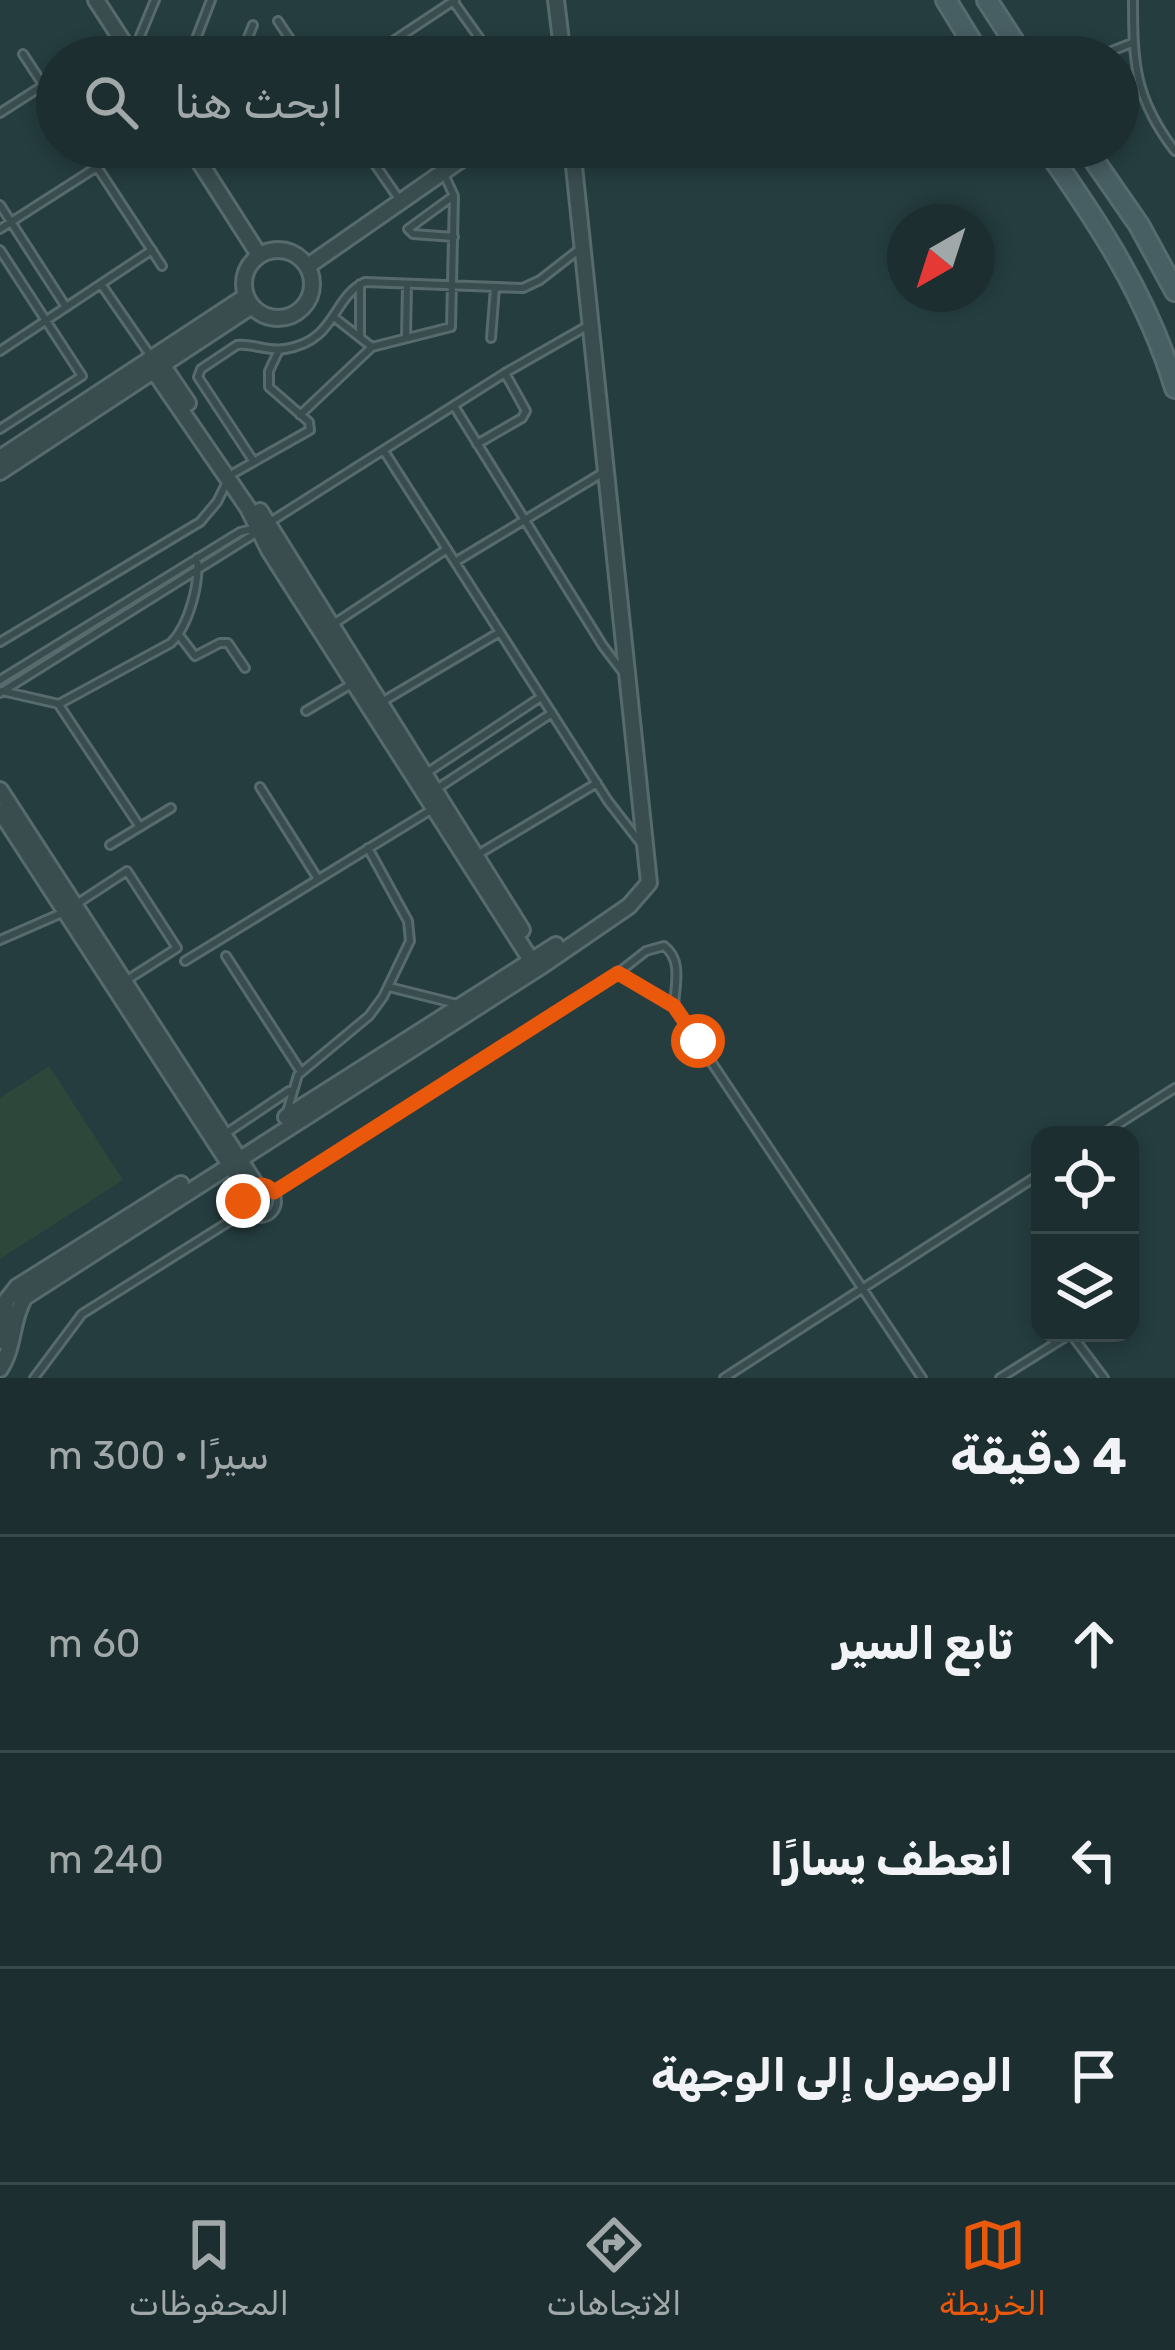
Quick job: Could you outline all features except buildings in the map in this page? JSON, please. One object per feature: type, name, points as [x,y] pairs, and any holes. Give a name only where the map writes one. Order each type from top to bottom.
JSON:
[{"type":"street","points":[[96,0],[119,36]]},
{"type":"street","points":[[556,0],[560,36]]},
{"type":"street","points":[[946,0],[968,36]]},
{"type":"street","points":[[987,0],[1010,36]]},
{"type":"street","points":[[208,168],[259,255]]},
{"type":"street","points":[[308,266],[449,168]]},
{"type":"street","points":[[0,1369],[10,1355],[18,1309],[25,1297],[231,1158],[637,897],[649,883],[574,168]]},
{"type":"street","points":[[1060,168],[1134,283],[1175,388]]},
{"type":"street","points":[[1099,168],[1175,291]]},
{"type":"street","points":[[286,250],[308,266],[312,291],[298,312],[274,318],[249,301],[244,276],[259,255],[286,250]]},
{"type":"street","points":[[0,472],[249,301]]},
{"type":"street","points":[[0,458],[156,365]]},
{"type":"street","points":[[156,365],[263,526],[537,963]]},
{"type":"street","points":[[326,628],[355,682],[425,774],[435,799]]},
{"type":"street","points":[[0,790],[70,908],[252,1188]]},
{"type":"street","points":[[0,811],[70,908]]},
{"type":"street","points":[[284,1124],[460,1005],[537,963]]},
{"type":"street","points":[[119,985],[223,1135],[231,1158]]},
{"type":"street","points":[[0,1341],[7,1301],[17,1287],[231,1158]]},
{"type":"lane","points":[[140,36],[155,0]]},
{"type":"lane","points":[[197,36],[211,0]]},
{"type":"lane","points":[[400,36],[454,0],[479,36]]},
{"type":"lane","points":[[1133,0],[1133,36]]},
{"type":"lane","points":[[278,21],[288,36]]},
{"type":"lane","points":[[249,36],[253,25]]},
{"type":"lane","points":[[23,54],[36,74]]},
{"type":"lane","points":[[1139,84],[1145,106],[1175,151]]},
{"type":"lane","points":[[0,113],[36,91]]},
{"type":"lane","points":[[0,229],[95,168]]},
{"type":"lane","points":[[98,168],[162,266]]},
{"type":"lane","points":[[377,168],[400,202]]},
{"type":"lane","points":[[300,415],[372,347],[451,327],[454,196],[443,172]]},
{"type":"lane","points":[[454,196],[408,229],[413,235],[454,238]]},
{"type":"lane","points":[[0,205],[66,307]]},
{"type":"lane","points":[[254,462],[198,373],[242,343],[279,350],[314,338],[360,284],[529,286],[581,248]]},
{"type":"lane","points":[[0,250],[82,376],[0,429]]},
{"type":"lane","points":[[0,351],[152,250]]},
{"type":"lane","points":[[101,284],[156,365]]},
{"type":"lane","points":[[360,284],[360,337]]},
{"type":"lane","points":[[406,338],[407,284]]},
{"type":"lane","points":[[491,338],[495,289]]},
{"type":"lane","points":[[335,318],[372,347]]},
{"type":"lane","points":[[1,691],[245,542],[263,526],[505,373],[589,325]]},
{"type":"lane","points":[[0,642],[200,522],[231,476],[308,432],[310,424],[268,382],[279,350]]},
{"type":"lane","points":[[477,444],[526,411],[505,373]]},
{"type":"lane","points":[[454,406],[625,674]]},
{"type":"lane","points":[[384,451],[597,783],[648,852]]},
{"type":"lane","points":[[455,562],[604,472]]},
{"type":"lane","points":[[0,680],[197,558],[245,530],[263,526]]},
{"type":"lane","points":[[326,628],[447,549]]},
{"type":"lane","points":[[1,691],[59,704],[178,635],[198,571],[197,558]]},
{"type":"lane","points":[[376,706],[500,632]]},
{"type":"lane","points":[[178,635],[195,656],[220,643],[228,644],[245,668]]},
{"type":"lane","points":[[306,711],[355,682]]},
{"type":"lane","points":[[425,774],[542,697]]},
{"type":"lane","points":[[59,704],[140,827]]},
{"type":"lane","points":[[185,961],[368,848],[552,713]]},
{"type":"lane","points":[[472,857],[597,783]]},
{"type":"lane","points":[[260,788],[318,879]]},
{"type":"lane","points":[[110,845],[171,808]]},
{"type":"lane","points":[[284,1124],[301,1072],[361,1025],[408,947],[410,927],[368,848]]},
{"type":"lane","points":[[0,940],[70,908],[127,871],[177,948],[119,985]]},
{"type":"lane","points":[[274,1192],[646,951],[664,946],[676,962],[674,1006]]},
{"type":"lane","points":[[226,956],[301,1072]]},
{"type":"lane","points":[[618,973],[674,1006],[922,1378]]},
{"type":"lane","points":[[388,987],[460,1005]]},
{"type":"lane","points":[[1115,1126],[1175,1088]]},
{"type":"lane","points":[[223,1135],[292,1090]]},
{"type":"lane","points":[[724,1378],[1031,1180]]},
{"type":"lane","points":[[266,1186],[274,1192],[277,1202],[269,1216],[254,1217],[246,1210],[243,1201],[252,1188],[266,1186]]},
{"type":"lane","points":[[34,1378],[82,1314],[246,1210]]},
{"type":"lane","points":[[1000,1378],[1057,1342]]},
{"type":"lane","points":[[1078,1342],[1104,1378]]},
{"type":"green space","points":[[49,1066],[123,1180],[0,1259],[0,1098]]},
{"type":"route","points":[[243,1201],[256,1185],[274,1192],[618,973],[674,1006],[698,1041]]}]
